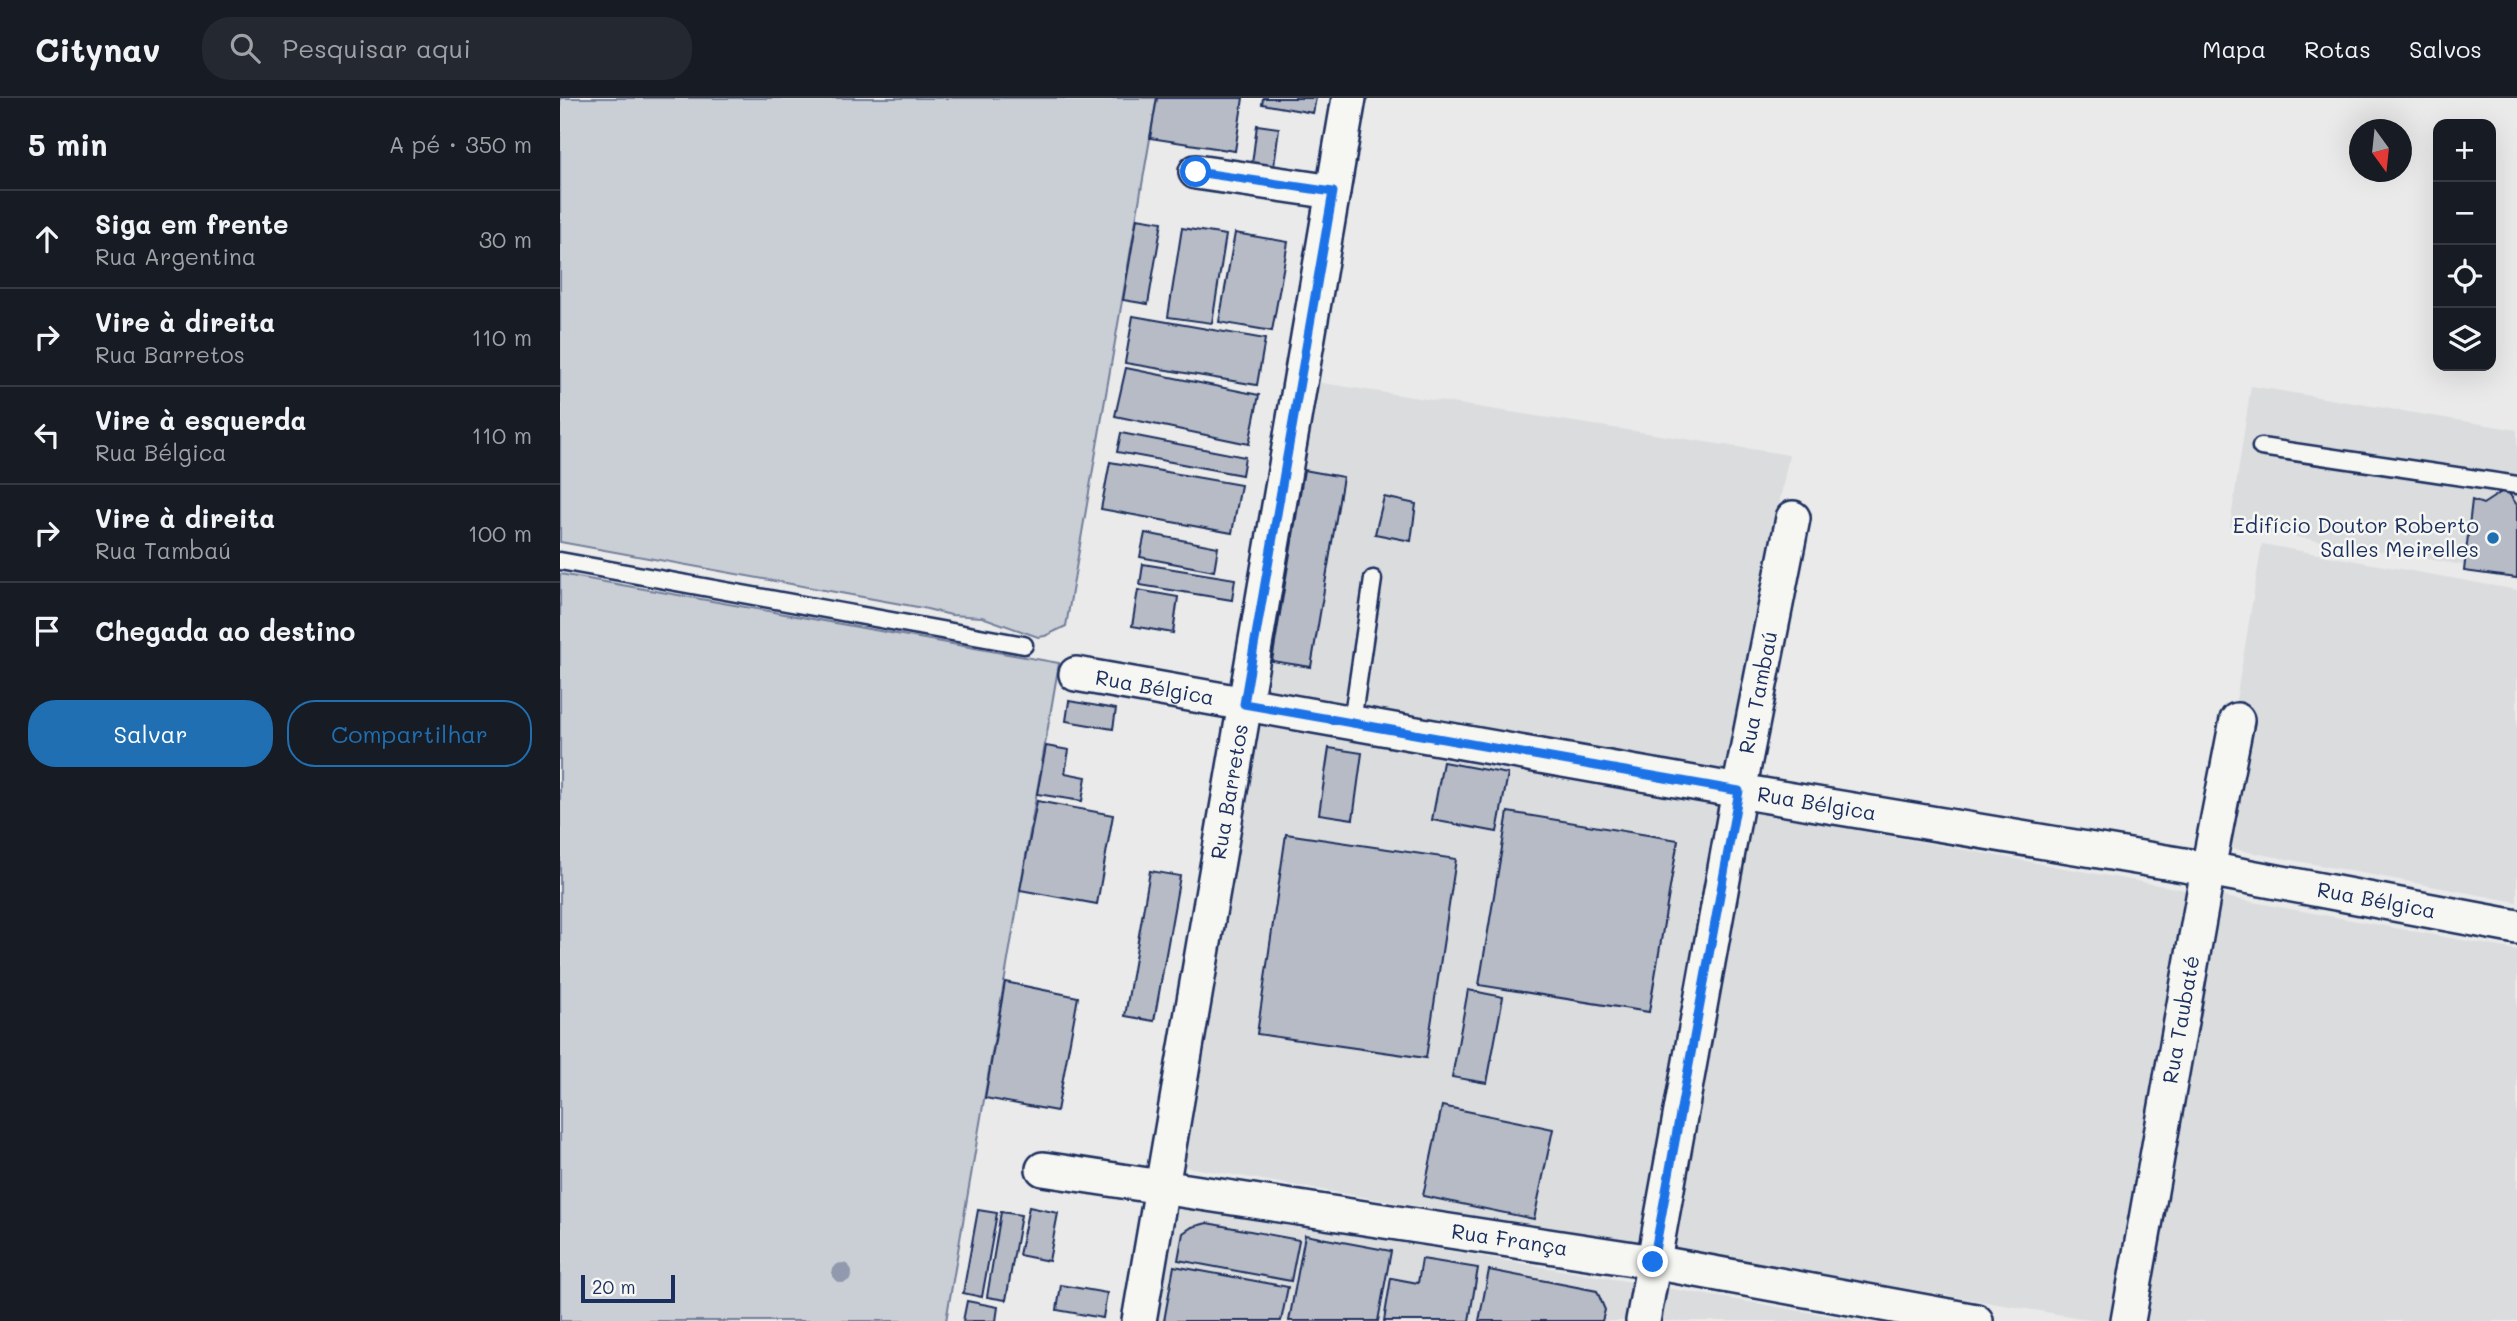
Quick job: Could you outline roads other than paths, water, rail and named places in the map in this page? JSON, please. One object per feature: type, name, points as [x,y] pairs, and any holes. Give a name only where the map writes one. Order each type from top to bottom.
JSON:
[{"type":"street","name":"Rua Barretos","points":[[1139,1321],[1349,98]]},
{"type":"street","points":[[1196,172],[1333,192]]},
{"type":"street","name":"Rua Tambaú","points":[[1643,1321],[1739,791],[1793,519]]},
{"type":"street","name":"Rua Bélgica","points":[[1076,674],[1739,791],[2207,869],[2517,927]]},
{"type":"street","name":"Rua Taubaté","points":[[2128,1321],[2207,869],[2238,720]]},
{"type":"street","name":"Rua França","points":[[1042,1169],[1653,1262],[1976,1321]]},
{"type":"lane","points":[[2261,447],[2517,485]]},
{"type":"lane","points":[[560,561],[1024,645]]},
{"type":"lane","points":[[1352,722],[1373,579]]},
{"type":"place","name":"Edifício Doutor Roberto Salles Meirelles","points":[[2493,538]]}]
